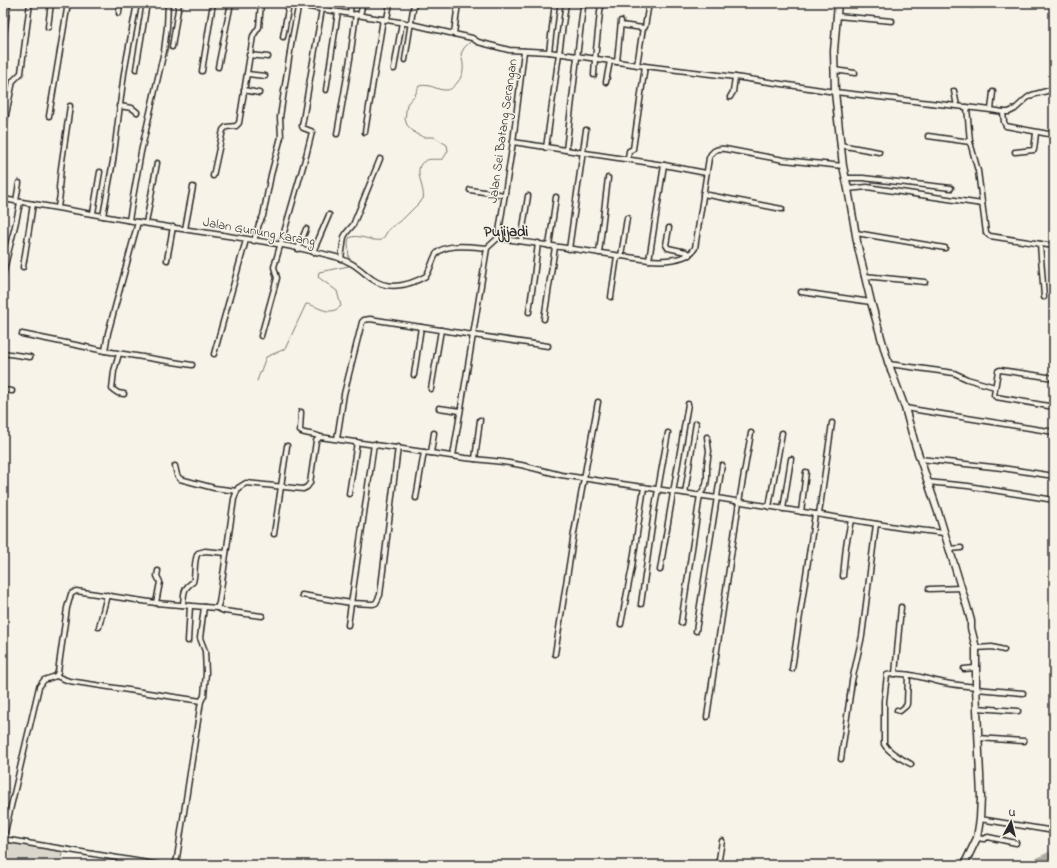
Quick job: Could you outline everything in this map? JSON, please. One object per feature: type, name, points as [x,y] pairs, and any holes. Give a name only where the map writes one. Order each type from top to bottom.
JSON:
[{"type":"main road","points":[[838,3],[834,70],[840,145],[864,276],[889,364],[905,408],[971,621],[971,628],[976,648],[975,668],[981,798],[980,818],[977,838],[964,865]]},
{"type":"street","points":[[3,44],[8,3]]},
{"type":"street","points":[[3,129],[12,81],[21,73],[30,3]]},
{"type":"street","points":[[48,27],[51,3]]},
{"type":"street","points":[[49,116],[68,3]]},
{"type":"street","points":[[119,13],[120,3]]},
{"type":"street","points":[[102,216],[113,161],[119,106],[137,3]]},
{"type":"street","points":[[136,69],[147,3]]},
{"type":"street","points":[[129,220],[141,152],[164,51],[168,3]]},
{"type":"street","points":[[172,47],[179,3]]},
{"type":"street","points":[[202,71],[213,3]]},
{"type":"street","points":[[218,67],[231,3]]},
{"type":"street","points":[[213,176],[223,130],[226,127],[236,126],[239,123],[252,36],[258,27],[262,3]]},
{"type":"street","points":[[285,3],[299,4],[402,22],[472,38],[478,42],[500,48],[549,52],[637,65],[735,76],[835,92],[1003,112],[1013,111],[1032,95],[1054,89]]},
{"type":"street","points":[[261,336],[277,278],[274,267],[279,245],[312,132],[303,128],[302,126],[323,3]]},
{"type":"street","points":[[350,13],[352,3]]},
{"type":"street","points":[[337,134],[358,15],[363,3]]},
{"type":"street","points":[[366,132],[385,19],[390,3]]},
{"type":"street","points":[[405,60],[414,3]]},
{"type":"street","points":[[454,34],[458,3]]},
{"type":"street","points":[[549,52],[555,3]]},
{"type":"street","points":[[546,148],[566,3]]},
{"type":"street","points":[[594,75],[601,3]]},
{"type":"street","points":[[637,65],[649,3]]},
{"type":"street","points":[[957,3],[973,5]]},
{"type":"street","points":[[283,36],[289,4]]},
{"type":"street","points":[[254,241],[263,216],[271,175],[281,137],[280,117],[293,32],[299,4]]},
{"type":"street","points":[[566,150],[583,7]]},
{"type":"street","points":[[326,90],[338,12]]},
{"type":"street","points":[[837,16],[892,21]]},
{"type":"street","points":[[394,69],[402,22]]},
{"type":"street","points":[[617,62],[621,23],[643,28]]},
{"type":"street","name":"Jalan Sei Batang Serangan","points":[[498,238],[513,142],[524,51]]},
{"type":"street","points":[[250,55],[268,57]]},
{"type":"street","points":[[606,82],[610,61]]},
{"type":"street","points":[[628,159],[630,151],[633,149],[645,66]]},
{"type":"street","points":[[834,70],[855,72]]},
{"type":"street","points":[[247,74],[265,76]]},
{"type":"street","points":[[730,97],[733,92],[735,76]]},
{"type":"street","points":[[244,90],[259,93]]},
{"type":"street","points":[[954,92],[957,106]]},
{"type":"street","points":[[991,110],[993,92]]},
{"type":"street","points":[[58,207],[61,168],[70,106]]},
{"type":"street","points":[[119,106],[132,108],[137,112]]},
{"type":"street","points":[[967,107],[970,142],[978,170],[986,233],[988,235],[1054,246]]},
{"type":"street","points":[[1003,112],[1006,126],[1054,135]]},
{"type":"street","points":[[569,249],[586,130]]},
{"type":"street","points":[[1015,152],[1034,150],[1036,132]]},
{"type":"street","points":[[928,136],[970,142]]},
{"type":"street","points":[[513,142],[628,159],[706,173]]},
{"type":"street","points":[[840,145],[879,152]]},
{"type":"street","points":[[454,456],[487,248],[498,238],[649,260],[670,260],[689,254],[695,248],[710,154],[716,149],[725,149],[784,160],[843,166]]},
{"type":"street","points":[[341,259],[344,237],[346,232],[353,226],[380,159]]},
{"type":"street","points":[[146,222],[158,163]]},
{"type":"street","points":[[649,260],[664,165]]},
{"type":"street","points":[[93,213],[100,172]]},
{"type":"street","points":[[599,253],[608,178]]},
{"type":"street","points":[[845,178],[863,178],[951,188]]},
{"type":"street","points":[[3,275],[16,224],[19,183]]},
{"type":"street","points":[[186,229],[192,187]]},
{"type":"street","points":[[848,189],[867,187],[982,204]]},
{"type":"street","points":[[470,190],[505,195]]},
{"type":"street","points":[[703,194],[782,209]]},
{"type":"street","points":[[521,241],[528,196]]},
{"type":"street","points":[[549,246],[556,197]]},
{"type":"street","name":"Jalan Gunung Karang","points":[[3,199],[58,207],[138,222],[146,222],[313,252],[347,260],[377,282],[392,286],[399,286],[414,282],[426,276],[436,255],[442,249],[452,247],[487,248]]},
{"type":"street","points":[[24,267],[33,204]]},
{"type":"street","points":[[313,252],[329,215]]},
{"type":"street","points":[[611,297],[627,218]]},
{"type":"street","points":[[105,351],[108,333],[138,222]]},
{"type":"street","points":[[167,260],[173,227]]},
{"type":"street","points":[[669,228],[666,245],[668,248],[689,254]]},
{"type":"street","points":[[298,249],[306,229]]},
{"type":"street","points":[[856,233],[945,248]]},
{"type":"street","points":[[214,354],[246,240]]},
{"type":"street","points":[[529,312],[538,244]]},
{"type":"street","points":[[1040,244],[1044,297]]},
{"type":"street","points":[[544,319],[555,247]]},
{"type":"street","points":[[864,276],[925,282]]},
{"type":"street","points":[[801,292],[871,302]]},
{"type":"street","points":[[337,439],[344,394],[362,322],[364,320],[370,319],[548,346]]},
{"type":"street","points":[[414,375],[421,327]]},
{"type":"street","points":[[432,389],[441,330]]},
{"type":"street","points":[[22,334],[118,354],[192,365]]},
{"type":"street","points":[[3,353],[30,358]]},
{"type":"street","points":[[118,354],[112,389],[118,393],[124,394]]},
{"type":"street","points":[[889,364],[954,373],[967,379],[995,386]]},
{"type":"street","points":[[1054,378],[1000,370],[998,372],[995,386],[995,397],[1054,407]]},
{"type":"street","points":[[3,390],[12,391]]},
{"type":"street","points":[[555,654],[583,478],[598,402]]},
{"type":"street","points":[[660,570],[688,404]]},
{"type":"street","points":[[439,408],[460,411]]},
{"type":"street","points":[[905,408],[1054,432]]},
{"type":"street","points":[[300,412],[301,432],[315,434],[320,437],[521,465],[551,473],[644,488],[700,495],[876,524],[944,533]]},
{"type":"street","points":[[475,459],[480,420]]},
{"type":"street","points":[[685,493],[696,423]]},
{"type":"street","points":[[792,669],[832,423]]},
{"type":"street","points":[[641,604],[668,432]]},
{"type":"street","points":[[431,453],[434,433]]},
{"type":"street","points":[[708,717],[739,502],[751,433]]},
{"type":"street","points":[[769,507],[782,433]]},
{"type":"street","points":[[217,608],[237,491],[240,486],[246,483],[303,489],[309,486],[316,441],[320,437]]},
{"type":"street","points":[[681,623],[700,495],[706,484],[707,478],[707,437]]},
{"type":"street","points":[[349,494],[357,442]]},
{"type":"street","points":[[348,625],[374,444]]},
{"type":"street","points":[[274,534],[287,446]]},
{"type":"street","points":[[302,596],[351,603],[376,603],[380,595],[398,448]]},
{"type":"street","points":[[416,498],[424,452]]},
{"type":"street","points":[[782,509],[791,459]]},
{"type":"street","points":[[920,459],[995,467],[1054,476]]},
{"type":"street","points":[[696,631],[722,465]]},
{"type":"street","points":[[175,466],[177,475],[180,479],[214,488],[237,491]]},
{"type":"street","points":[[801,512],[806,472]]},
{"type":"street","points":[[927,482],[968,486],[1054,500]]},
{"type":"street","points":[[621,624],[632,567],[644,488]]},
{"type":"street","points":[[843,576],[846,546],[851,520]]},
{"type":"street","points":[[841,759],[852,681],[862,636],[876,524]]},
{"type":"street","points":[[949,550],[961,548]]},
{"type":"street","points":[[183,605],[185,589],[193,582],[195,576],[195,558],[198,553],[205,551],[226,553]]},
{"type":"street","points":[[156,603],[160,582],[157,576],[158,571]]},
{"type":"street","points":[[929,589],[961,588]]},
{"type":"street","points":[[56,676],[58,672],[67,608],[71,594],[76,591],[156,603],[217,608],[262,616]]},
{"type":"street","points":[[99,627],[107,595]]},
{"type":"street","points":[[188,641],[190,606]]},
{"type":"street","points":[[175,865],[201,701],[204,696],[206,673],[205,651],[200,638],[204,607]]},
{"type":"street","points":[[895,674],[901,607]]},
{"type":"street","points":[[976,648],[992,647],[1004,650]]},
{"type":"street","points":[[964,668],[975,668]]},
{"type":"street","points":[[911,764],[890,752],[884,744],[884,701],[886,677],[889,674],[908,675],[945,683],[1023,694]]},
{"type":"street","points":[[897,710],[900,711],[907,704],[908,675]]},
{"type":"street","points":[[3,836],[39,687],[44,680],[56,676],[69,681],[201,701]]},
{"type":"street","points":[[977,708],[1018,711]]},
{"type":"street","points":[[978,738],[1024,740]]},
{"type":"street","points":[[980,818],[1054,831]]},
{"type":"street","points":[[977,838],[984,839],[988,837],[1016,843]]},
{"type":"street","points":[[3,839],[160,865]]},
{"type":"street","points":[[718,865],[722,841]]},
{"type":"shaded area","points":[[3,842],[63,850],[62,865],[3,865]]},
{"type":"waterway","points":[[1049,3],[1054,9]]},
{"type":"waterway","points":[[349,260],[349,238],[356,236],[373,240],[382,240],[389,229],[404,218],[423,199],[419,168],[425,161],[443,159],[448,151],[447,145],[434,137],[424,137],[416,134],[407,125],[405,119],[407,104],[415,95],[419,86],[423,85],[443,90],[448,90],[454,87],[463,73],[461,54],[464,48],[472,40]]},
{"type":"waterway","points":[[257,381],[266,357],[285,349],[306,304],[327,311],[332,311],[341,306],[337,291],[318,277],[319,272],[349,266],[349,263]]},
{"type":"waterway","points":[[1031,865],[1054,853]]},
{"type":"district","name":"Pujijadi","points":[[506,232]]}]
